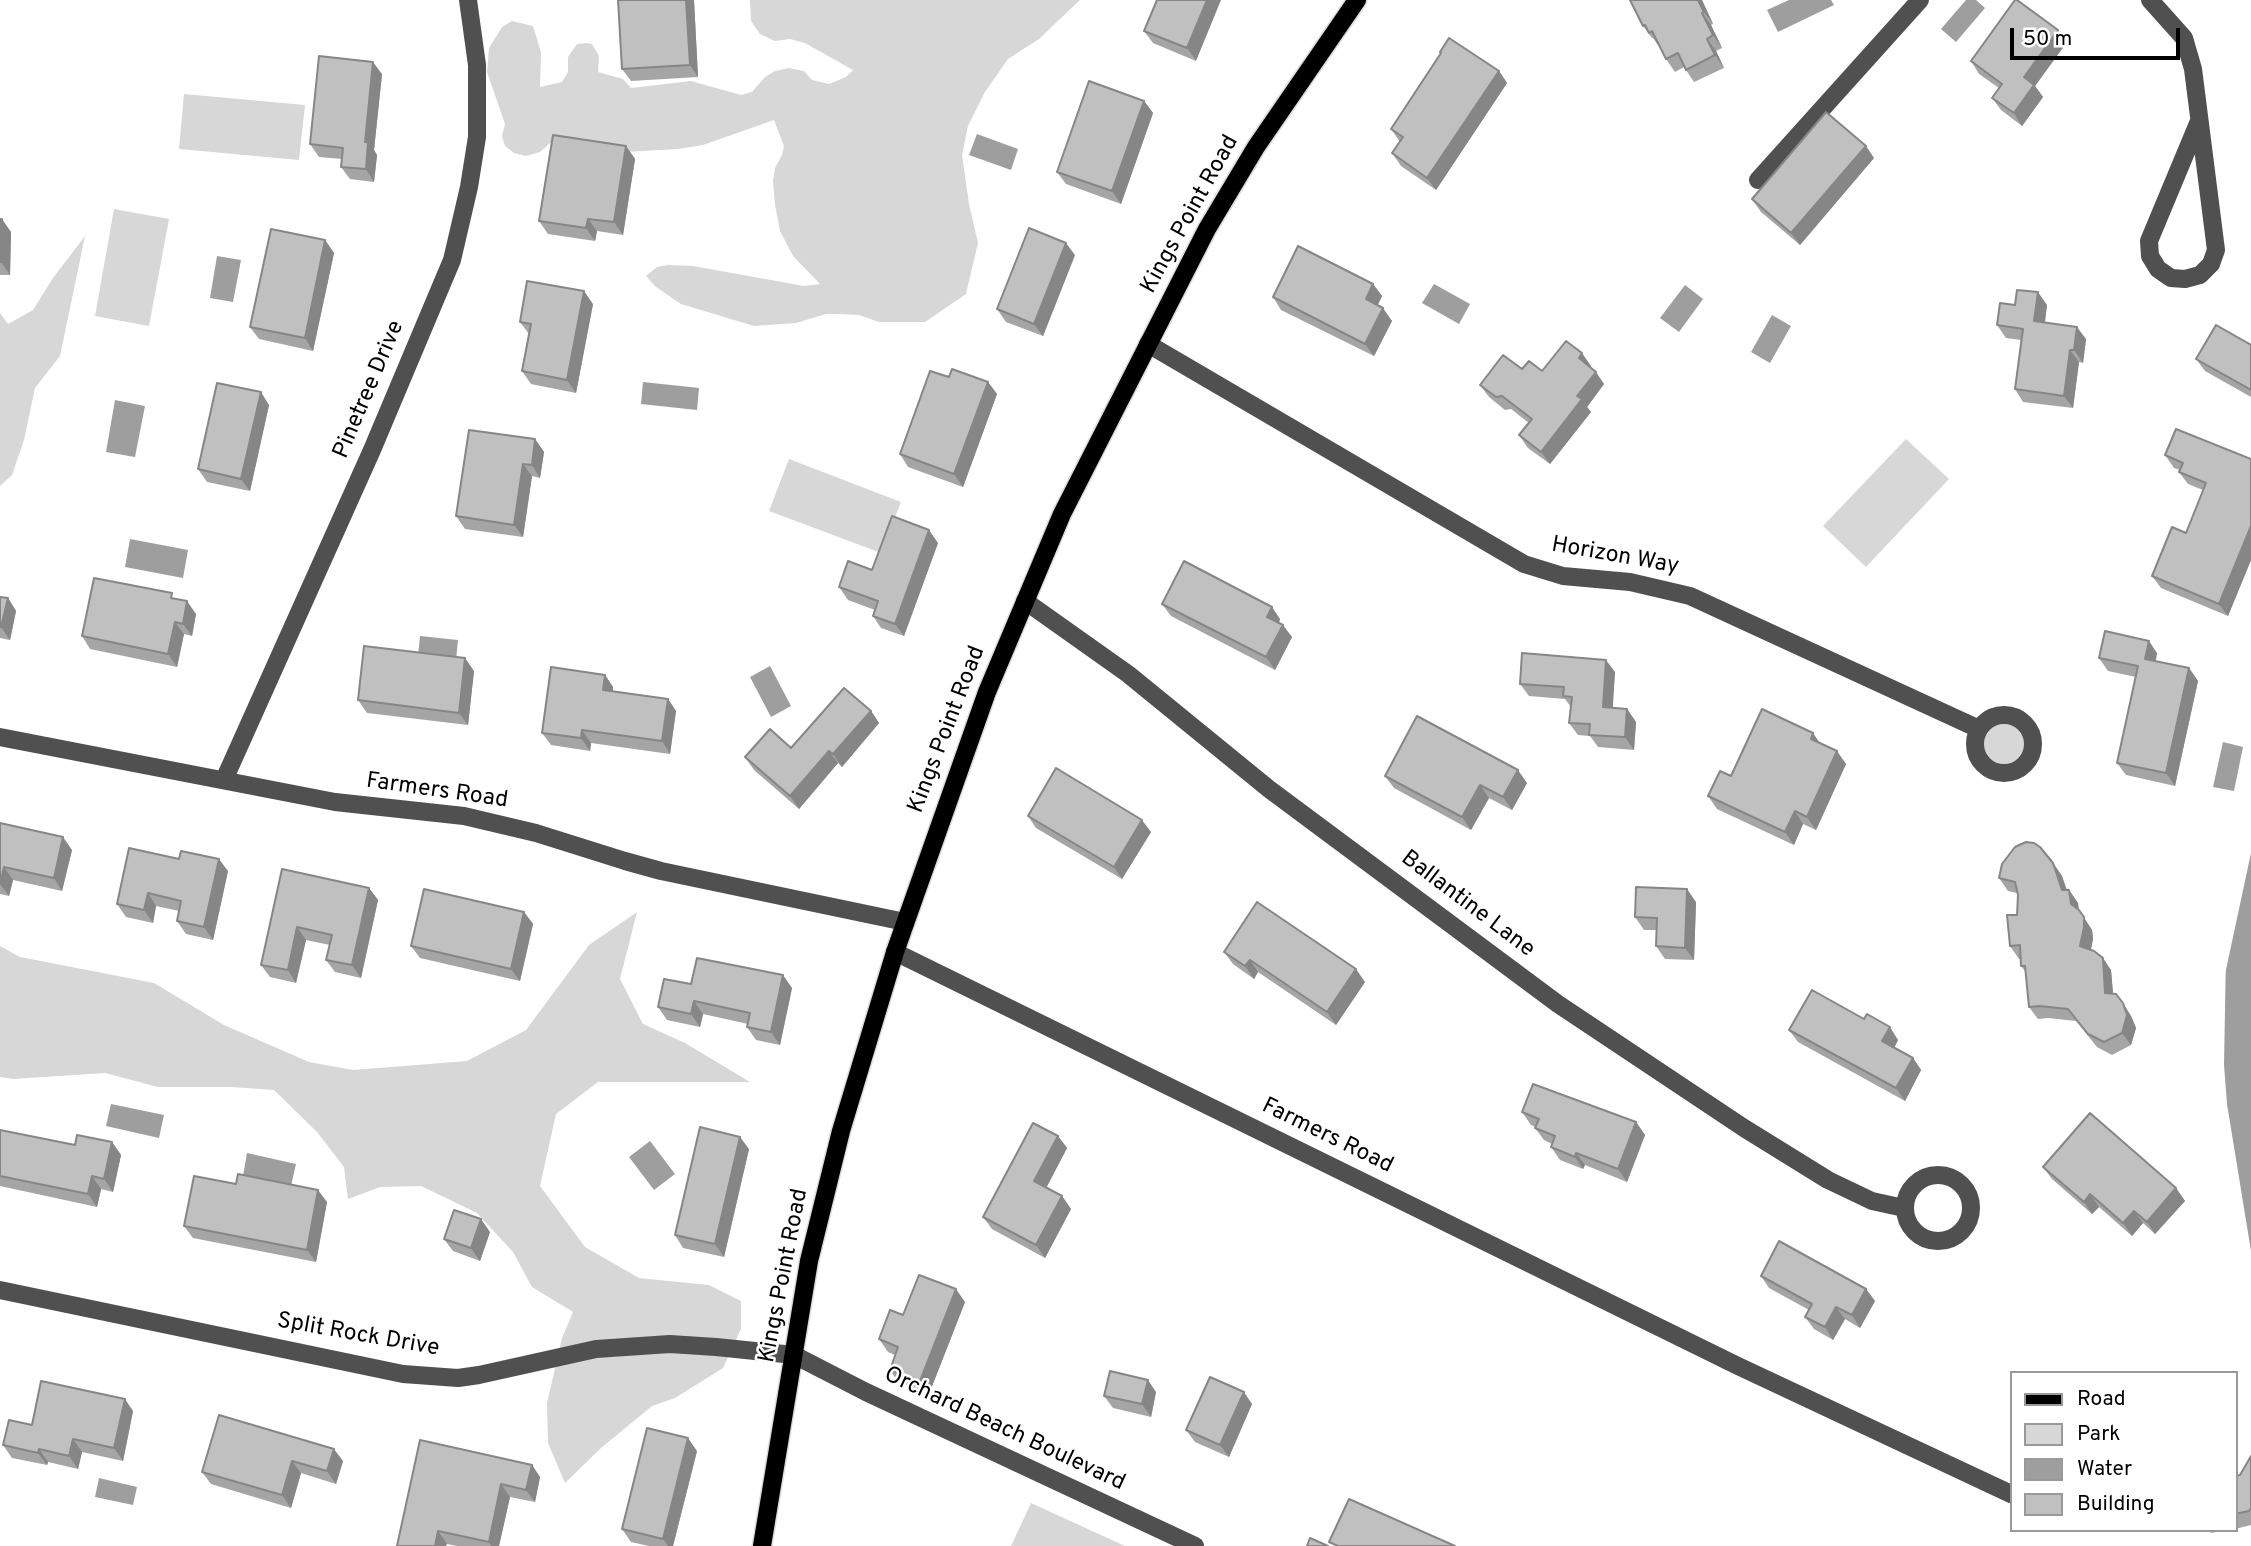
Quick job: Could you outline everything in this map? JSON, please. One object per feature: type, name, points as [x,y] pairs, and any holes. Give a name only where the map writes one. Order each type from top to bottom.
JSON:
[{"type":"main road","name":"Kings Point Road","points":[[762,1546],[809,1261],[841,1131],[895,952],[987,692],[1062,514],[1207,229],[1256,147],[1357,0]]},
{"type":"street","name":"Pinetree Drive","points":[[224,779],[372,450],[452,260],[469,187],[477,137],[477,65],[468,0]]},
{"type":"street","points":[[1758,180],[1920,0]]},
{"type":"street","points":[[2150,0],[2184,37],[2193,69],[2216,250],[2211,264],[2200,275],[2185,279],[2171,278],[2158,269],[2150,256],[2149,241],[2199,121]]},
{"type":"street","name":"Horizon Way","points":[[1148,344],[1524,564],[1563,576],[1630,582],[1690,596],[1979,729]]},
{"type":"street","name":"Ballantine Lane","points":[[1025,601],[1128,674],[1269,789],[1558,1004],[1744,1128],[1828,1180],[1872,1201],[1904,1209]]},
{"type":"street","name":"Farmers Road","points":[[0,737],[335,803],[464,816],[536,833],[662,870],[905,922]]},
{"type":"street","name":"Farmers Road","points":[[895,952],[1738,1366],[2010,1494]]},
{"type":"street","name":"Split Rock Drive","points":[[0,1290],[403,1374],[458,1378],[596,1349],[670,1344],[794,1356]]},
{"type":"street","name":"Orchard Beach Boulevard","points":[[794,1356],[1195,1546]]},
{"type":"green space","points":[[750,0],[1080,0],[1039,39],[1008,59],[985,92],[968,126],[962,155],[978,243],[966,294],[925,322],[879,322],[859,315],[826,314],[796,323],[754,326],[681,304],[656,287],[646,276],[657,267],[693,266],[804,286],[820,284],[793,256],[780,231],[773,181],[784,146],[774,120],[703,145],[678,149],[625,152],[564,139],[526,156],[514,153],[505,146],[502,136],[505,124],[487,72],[489,48],[502,27],[512,21],[533,26],[541,52],[540,87],[562,82],[568,72],[568,57],[577,44],[586,43],[592,44],[599,56],[598,72],[623,79],[631,88],[691,81],[741,95],[752,92],[765,77],[775,71],[789,68],[804,71],[812,80],[829,84],[846,77],[853,70],[805,43],[790,39],[775,41],[760,34],[751,21]]},
{"type":"green space","points":[[184,94],[305,105],[299,160],[179,149]]},
{"type":"green space","points":[[114,209],[169,219],[149,326],[95,316]]},
{"type":"green space","points":[[85,236],[60,356],[35,388],[24,440],[12,475],[0,486],[0,313],[8,324],[33,310]]},
{"type":"green space","points":[[1906,439],[1949,479],[1866,567],[1823,526]]},
{"type":"green space","points":[[789,459],[901,502],[881,553],[769,511]]},
{"type":"green space","points":[[2004,723],[2019,729],[2025,744],[2019,759],[2004,765],[1989,759],[1983,744],[1989,729]]},
{"type":"green space","points":[[637,912],[620,979],[643,1024],[685,1043],[750,1082],[598,1082],[556,1114],[540,1186],[585,1247],[639,1278],[709,1285],[741,1301],[741,1329],[723,1368],[675,1398],[652,1406],[601,1448],[565,1483],[548,1443],[547,1403],[562,1338],[573,1312],[532,1287],[513,1252],[477,1213],[421,1186],[380,1187],[348,1199],[344,1167],[317,1132],[274,1090],[158,1087],[105,1073],[13,1079],[0,1077],[0,946],[20,957],[154,983],[224,1025],[309,1062],[353,1070],[467,1061],[526,1030],[589,945]]},
{"type":"green space","points":[[1031,1503],[1125,1546],[1011,1546]]},
{"type":"water","points":[[1789,0],[1831,0],[1834,5],[1778,32],[1767,10]]},
{"type":"water","points":[[1966,0],[1976,0],[1985,8],[1956,42],[1941,29]]},
{"type":"water","points":[[977,134],[1018,149],[1011,170],[969,155]]},
{"type":"water","points":[[217,256],[241,260],[233,302],[210,298]]},
{"type":"water","points":[[1434,284],[1470,304],[1459,324],[1422,303]]},
{"type":"water","points":[[1685,285],[1703,299],[1679,332],[1660,318]]},
{"type":"water","points":[[1772,315],[1791,326],[1770,363],[1751,352]]},
{"type":"water","points":[[643,382],[699,388],[697,410],[641,404]]},
{"type":"water","points":[[115,400],[145,406],[135,457],[106,452]]},
{"type":"water","points":[[130,539],[188,550],[183,578],[125,567]]},
{"type":"water","points":[[420,636],[458,640],[456,660],[418,656]]},
{"type":"water","points":[[770,666],[791,706],[771,717],[750,677]]},
{"type":"water","points":[[2223,742],[2243,747],[2234,791],[2213,787]]},
{"type":"water","points":[[2251,853],[2251,1266],[2220,1072],[2218,1007]]},
{"type":"water","points":[[111,1104],[164,1115],[159,1138],[106,1126]]},
{"type":"water","points":[[650,1141],[675,1174],[654,1190],[629,1157]]},
{"type":"water","points":[[247,1153],[296,1164],[291,1186],[243,1176]]},
{"type":"water","points":[[99,1478],[137,1487],[133,1505],[95,1497]]},
{"type":"pier","points":[[2226,954],[2224,1065],[2227,1104],[2251,1251],[2251,1270],[2233,1229],[2224,1117],[2216,1072],[2215,1006]]},
{"type":"building","points":[[618,0],[686,0],[690,65],[622,69]]},
{"type":"building","points":[[1157,0],[1207,0],[1187,48],[1144,31]]},
{"type":"building","points":[[1630,0],[1698,0],[1713,35],[1707,39],[1715,55],[1686,70],[1678,53],[1666,59],[1652,31],[1649,33],[1645,25],[1643,26]]},
{"type":"building","points":[[2015,0],[2058,30],[2024,77],[2034,85],[2014,113],[1992,98],[2002,84],[1971,61]]},
{"type":"building","points":[[1449,38],[1499,71],[1427,178],[1392,153],[1403,137],[1391,129]]},
{"type":"building","points":[[319,56],[373,62],[365,142],[368,142],[366,169],[341,167],[343,148],[310,144]]},
{"type":"building","points":[[1089,81],[1144,101],[1112,191],[1057,172]]},
{"type":"building","points":[[1826,112],[1866,146],[1791,233],[1752,199]]},
{"type":"building","points":[[553,135],[626,146],[614,222],[588,219],[586,228],[539,221]]},
{"type":"building","points":[[2,219],[1,262],[0,262]]},
{"type":"building","points":[[1029,228],[1066,243],[1034,324],[997,309]]},
{"type":"building","points":[[271,229],[325,240],[305,338],[250,327]]},
{"type":"building","points":[[1298,246],[1373,284],[1366,299],[1383,308],[1365,344],[1273,297]]},
{"type":"building","points":[[527,281],[584,291],[567,380],[522,371],[531,324],[520,322]]},
{"type":"building","points":[[2017,290],[2038,292],[2034,321],[2077,327],[2074,350],[2070,350],[2064,396],[2015,389],[2023,329],[1997,325],[2000,303],[2015,305]]},
{"type":"building","points":[[2216,325],[2251,345],[2251,390],[2196,359]]},
{"type":"building","points":[[1566,341],[1582,353],[1579,358],[1596,372],[1577,396],[1582,399],[1541,452],[1519,435],[1532,419],[1502,396],[1496,397],[1480,385],[1503,355],[1522,369],[1529,361],[1542,371]]},
{"type":"building","points":[[952,369],[988,382],[954,474],[900,454],[930,371],[949,377]]},
{"type":"building","points":[[217,383],[261,392],[241,479],[198,469]]},
{"type":"building","points":[[2176,429],[2251,459],[2251,526],[2219,604],[2152,576],[2172,527],[2186,533],[2206,483],[2179,472],[2183,463],[2165,455]]},
{"type":"building","points":[[469,430],[535,439],[532,465],[523,464],[514,525],[456,516]]},
{"type":"building","points":[[892,516],[929,530],[895,624],[873,616],[878,601],[839,587],[848,561],[872,570]]},
{"type":"building","points":[[1184,561],[1272,607],[1267,617],[1283,625],[1266,657],[1162,604]]},
{"type":"building","points":[[94,578],[172,593],[171,598],[187,601],[183,624],[175,622],[168,654],[82,636]]},
{"type":"building","points":[[0,597],[8,598],[1,627],[0,627]]},
{"type":"building","points":[[2105,631],[2149,641],[2145,659],[2189,668],[2166,773],[2117,763],[2138,666],[2099,658]]},
{"type":"building","points":[[364,646],[465,658],[459,713],[358,700]]},
{"type":"building","points":[[1522,653],[1606,660],[1603,707],[1627,709],[1625,737],[1589,735],[1590,724],[1569,723],[1572,697],[1563,696],[1564,687],[1520,684]]},
{"type":"building","points":[[551,667],[605,675],[603,690],[668,699],[662,741],[582,730],[581,738],[542,733]]},
{"type":"building","points":[[844,688],[871,711],[833,754],[829,751],[790,796],[745,757],[770,729],[791,748]]},
{"type":"building","points":[[1762,709],[1813,733],[1811,739],[1837,751],[1807,817],[1795,811],[1785,832],[1708,796],[1720,771],[1731,776]]},
{"type":"building","points":[[1417,716],[1518,770],[1503,797],[1480,785],[1462,817],[1385,776]]},
{"type":"building","points":[[1056,768],[1142,820],[1114,867],[1028,816]]},
{"type":"building","points":[[0,823],[63,837],[54,878],[4,867],[0,884]]},
{"type":"building","points":[[2026,842],[2040,847],[2053,863],[2062,890],[2069,890],[2071,904],[2084,917],[2080,946],[2103,958],[2105,993],[2116,994],[2123,1003],[2127,1015],[2122,1033],[2104,1042],[2088,1034],[2068,1009],[2029,1007],[2020,945],[2010,946],[2007,915],[2017,915],[2018,895],[2015,882],[1999,878],[2002,864],[2015,847]]},
{"type":"building","points":[[129,848],[179,859],[181,851],[219,859],[204,927],[177,921],[181,901],[148,893],[144,910],[117,904]]},
{"type":"building","points":[[282,869],[369,888],[352,965],[326,960],[332,935],[297,927],[288,970],[261,965]]},
{"type":"building","points":[[1636,887],[1687,889],[1685,948],[1656,946],[1657,918],[1635,917]]},
{"type":"building","points":[[424,889],[524,912],[511,969],[411,946]]},
{"type":"building","points":[[1257,902],[1356,969],[1327,1012],[1250,960],[1245,966],[1224,952]]},
{"type":"building","points":[[697,958],[783,975],[771,1032],[747,1027],[750,1013],[694,1001],[691,1014],[658,1007],[664,979],[691,984]]},
{"type":"building","points":[[1812,990],[1864,1019],[1867,1014],[1890,1027],[1882,1041],[1913,1058],[1896,1088],[1789,1030]]},
{"type":"building","points":[[1533,1084],[1636,1122],[1618,1169],[1551,1147],[1555,1136],[1535,1128],[1539,1119],[1522,1112]]},
{"type":"building","points":[[2090,1113],[2176,1188],[2147,1222],[2134,1211],[2123,1223],[2090,1194],[2084,1202],[2043,1167]]},
{"type":"building","points":[[1033,1123],[1058,1136],[1034,1181],[1062,1196],[1036,1245],[983,1217]]},
{"type":"building","points":[[700,1127],[740,1137],[715,1244],[675,1235]]},
{"type":"building","points":[[0,1130],[75,1145],[77,1135],[112,1142],[104,1179],[92,1176],[88,1194],[0,1176]]},
{"type":"building","points":[[238,1174],[318,1190],[307,1250],[184,1226],[194,1176],[236,1184]]},
{"type":"building","points":[[454,1210],[481,1219],[471,1248],[444,1239]]},
{"type":"building","points":[[1779,1241],[1866,1289],[1852,1315],[1836,1307],[1825,1327],[1805,1317],[1812,1304],[1761,1276]]},
{"type":"building","points":[[919,1275],[956,1289],[920,1381],[890,1370],[898,1347],[879,1339],[890,1310],[903,1315]]},
{"type":"building","points":[[1110,1371],[1148,1380],[1142,1404],[1104,1396]]},
{"type":"building","points":[[1210,1377],[1244,1392],[1220,1445],[1186,1430]]},
{"type":"building","points":[[41,1381],[125,1399],[114,1448],[73,1439],[69,1456],[39,1449],[38,1453],[3,1445],[9,1420],[32,1425]]},
{"type":"building","points":[[219,1415],[334,1449],[327,1471],[292,1461],[282,1495],[202,1472]]},
{"type":"building","points":[[647,1428],[688,1438],[663,1539],[622,1529]]},
{"type":"building","points":[[420,1440],[532,1465],[526,1490],[501,1484],[489,1542],[438,1531],[435,1546],[397,1546]]},
{"type":"building","points":[[2251,1456],[2251,1508],[2237,1514],[2237,1476]]},
{"type":"building","points":[[1349,1499],[1455,1546],[1338,1546],[1329,1542]]},
{"type":"building","points":[[1310,1538],[1328,1546],[1307,1546]]}]
